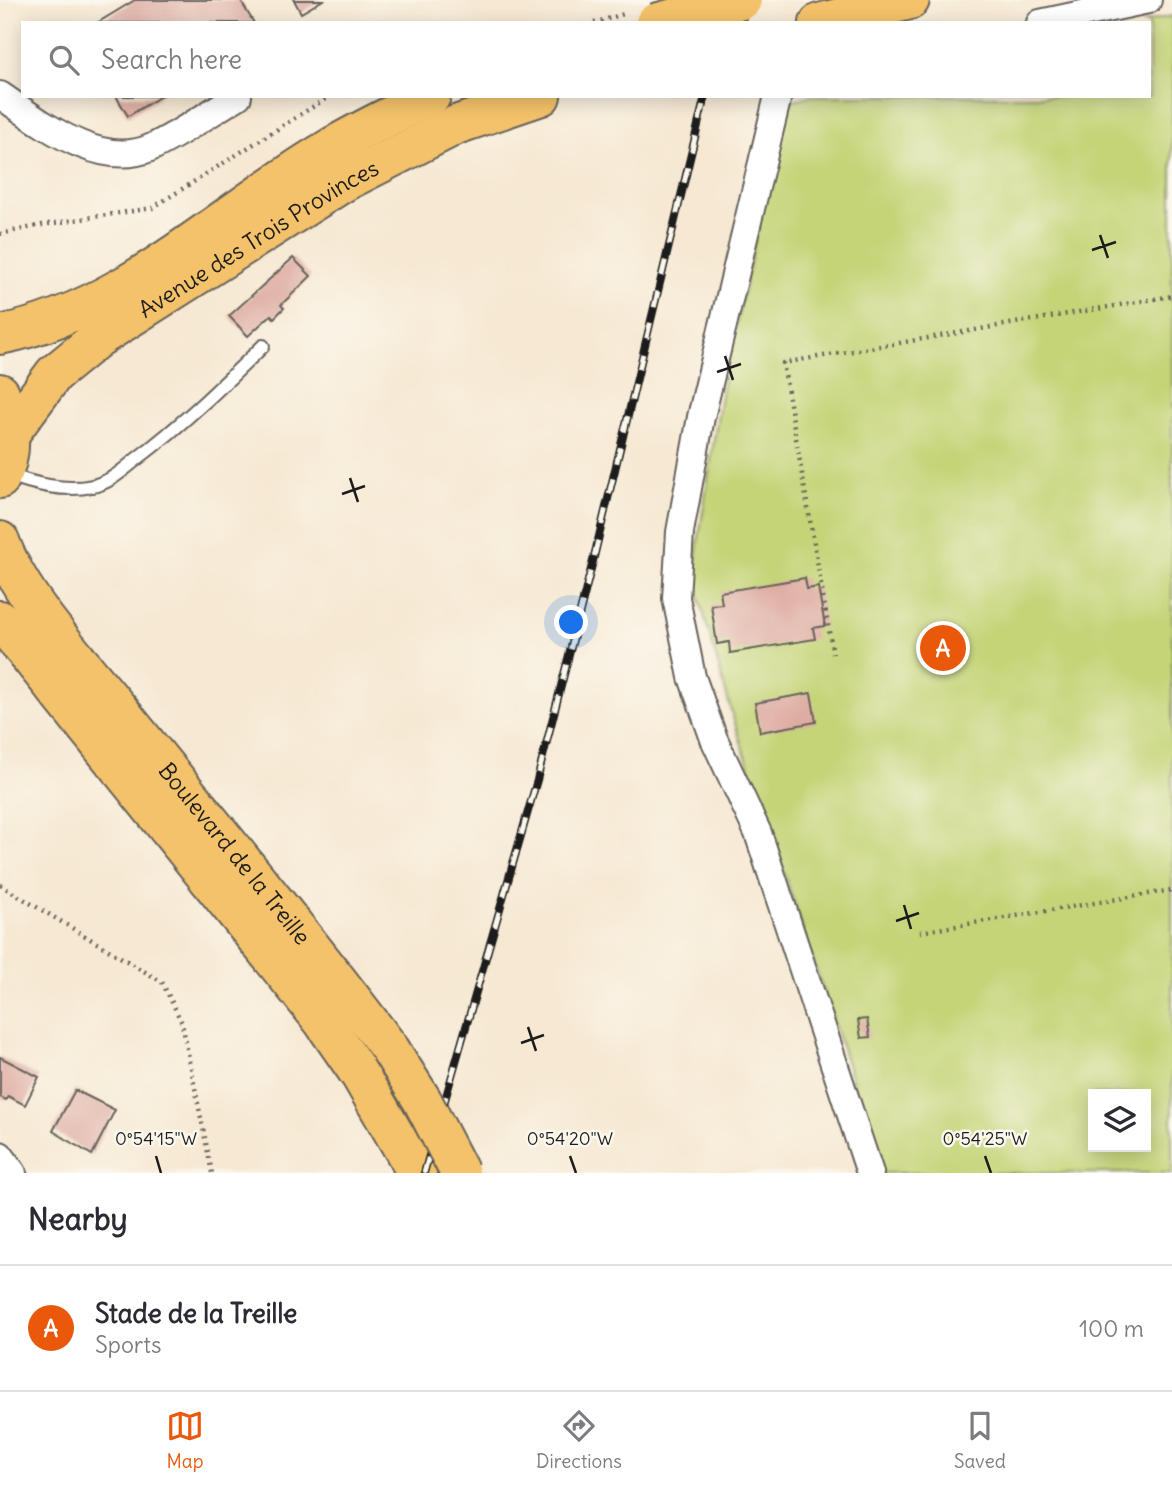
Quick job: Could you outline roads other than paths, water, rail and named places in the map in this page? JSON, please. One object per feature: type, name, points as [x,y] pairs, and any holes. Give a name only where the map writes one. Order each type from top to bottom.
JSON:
[{"type":"main road","points":[[642,18],[742,0]]},
{"type":"main road","points":[[827,21],[910,0]]},
{"type":"main road","name":"Avenue des Trois Provinces","points":[[0,335],[27,330],[104,299],[193,242],[393,104],[422,98]]},
{"type":"main road","name":"Avenue des Trois Provinces","points":[[11,432],[54,374],[98,338],[344,182],[456,125],[535,98]]},
{"type":"main road","points":[[0,393],[11,432],[2,476]]},
{"type":"main road","name":"Boulevard de la Treille","points":[[0,541],[8,562],[55,629],[305,937],[390,1049],[422,1100],[460,1173]]},
{"type":"main road","name":"Boulevard de la Treille","points":[[0,620],[286,974],[360,1075],[417,1173]]},
{"type":"street","points":[[1049,21],[1147,0]]},
{"type":"street","points":[[0,95],[60,136],[113,154],[149,149],[235,98]]},
{"type":"street","points":[[778,98],[701,417],[680,532],[676,598],[691,677],[714,739],[758,832],[870,1173]]},
{"type":"street","points":[[0,1155],[13,1173]]},
{"type":"lane","points":[[2,476],[77,488],[94,486],[113,478],[200,408],[263,345]]},
{"type":"railway","points":[[723,21],[728,0]]},
{"type":"railway","points":[[424,1173],[537,780],[593,561],[705,98]]},
{"type":"place","name":"Stade de la Treille","points":[[943,648]]}]
